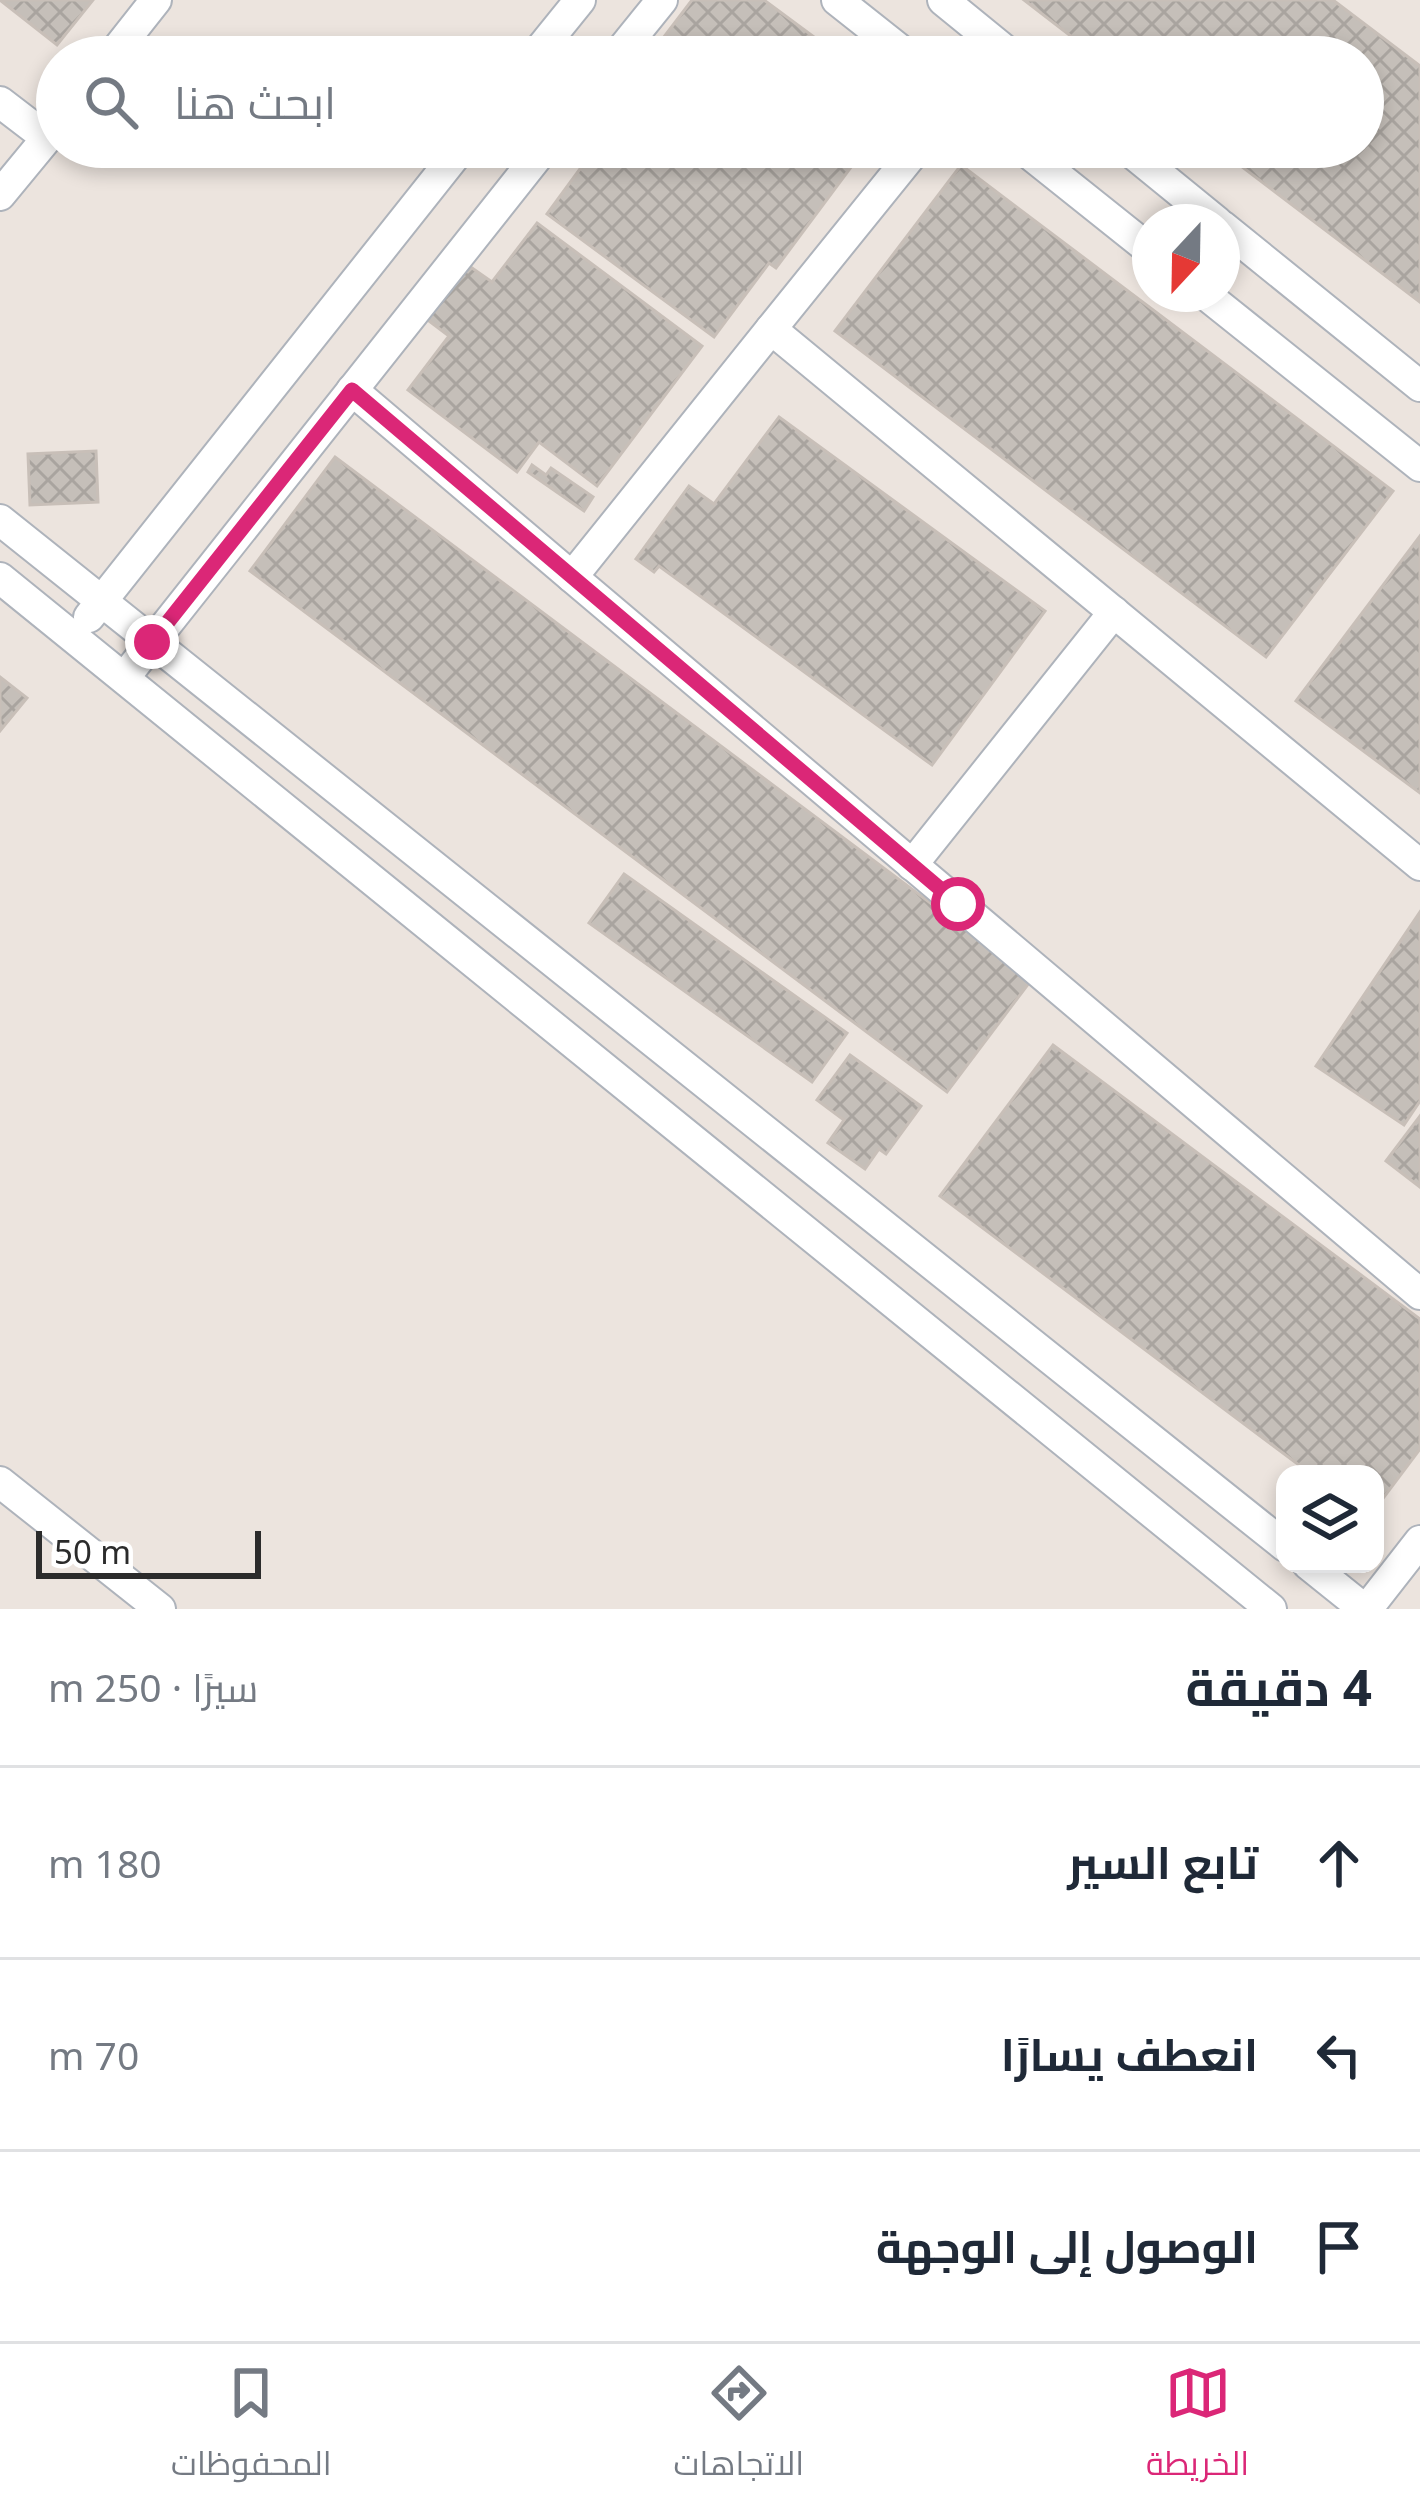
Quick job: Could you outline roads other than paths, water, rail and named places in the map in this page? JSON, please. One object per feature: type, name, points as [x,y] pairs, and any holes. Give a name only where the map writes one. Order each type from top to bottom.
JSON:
[{"type":"street","points":[[128,36],[156,0]]},
{"type":"street","points":[[551,36],[580,0]]},
{"type":"street","points":[[633,36],[662,0]]},
{"type":"street","points":[[838,0],[883,36]]},
{"type":"street","points":[[943,0],[987,36]]},
{"type":"street","points":[[0,102],[36,122]]},
{"type":"street","points":[[0,195],[36,151]]},
{"type":"street","points":[[74,637],[445,168]]},
{"type":"street","points":[[124,678],[528,168]]},
{"type":"street","points":[[572,577],[900,168]]},
{"type":"street","points":[[1047,168],[1132,236]]},
{"type":"street","points":[[1150,168],[1195,204]]},
{"type":"street","points":[[1240,240],[1420,386]]},
{"type":"street","points":[[1228,312],[1420,466]]},
{"type":"street","points":[[770,329],[1420,865]]},
{"type":"street","points":[[352,390],[1420,1294]]},
{"type":"street","points":[[0,520],[1276,1539]]},
{"type":"street","points":[[0,578],[1271,1609]]},
{"type":"street","points":[[912,865],[1114,612]]},
{"type":"street","points":[[0,1482],[160,1609]]},
{"type":"street","points":[[1319,1573],[1365,1609],[1420,1540]]}]
